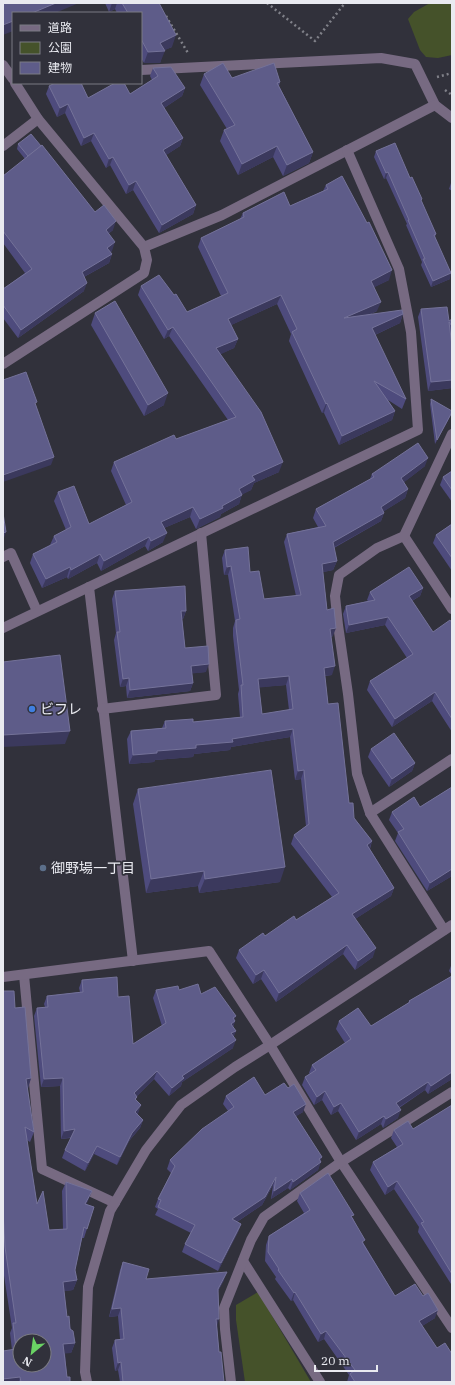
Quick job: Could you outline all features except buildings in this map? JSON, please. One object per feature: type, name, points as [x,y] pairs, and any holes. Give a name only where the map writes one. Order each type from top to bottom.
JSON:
[{"type":"street","points":[[142,70],[381,58],[415,64],[435,105],[452,118]]},
{"type":"street","points":[[6,69],[12,78]]},
{"type":"street","points":[[3,364],[144,273],[148,260],[144,247],[38,119],[16,84]]},
{"type":"street","points":[[144,247],[222,215],[435,105]]},
{"type":"street","points":[[3,146],[38,119]]},
{"type":"street","points":[[3,628],[418,430],[411,332],[400,269],[347,150]]},
{"type":"street","points":[[87,1382],[85,1372],[88,1287],[110,1211],[146,1150],[181,1105],[235,1067],[270,1046],[448,927],[370,813],[357,774],[335,596],[340,575],[377,548],[404,536],[452,434]]},
{"type":"street","points":[[102,709],[216,695],[202,533]]},
{"type":"street","points":[[404,536],[452,609]]},
{"type":"street","points":[[3,557],[11,553],[37,612]]},
{"type":"street","points":[[89,587],[102,709],[133,961]]},
{"type":"street","points":[[370,813],[452,759]]},
{"type":"street","points":[[3,977],[209,951],[270,1046],[341,1162],[452,1328]]},
{"type":"street","points":[[24,975],[42,1169],[115,1203]]},
{"type":"street","points":[[230,1382],[224,1308],[251,1240],[264,1217],[341,1162],[452,1092]]},
{"type":"street","points":[[243,1261],[320,1382]]},
{"type":"path","points":[[267,3],[314,40],[345,3]]},
{"type":"path","points":[[166,16],[197,67]]},
{"type":"path","points":[[431,79],[452,73]]},
{"type":"green space","points":[[430,3],[452,3],[452,55],[438,58],[426,57],[420,50],[408,19],[414,12]]},
{"type":"green space","points":[[258,1292],[311,1382],[245,1382],[236,1320],[236,1305]]},
{"type":"place","name":"ビフレ","points":[[32,709]]},
{"type":"place","name":"御野場一丁目","points":[[43,868]]}]
